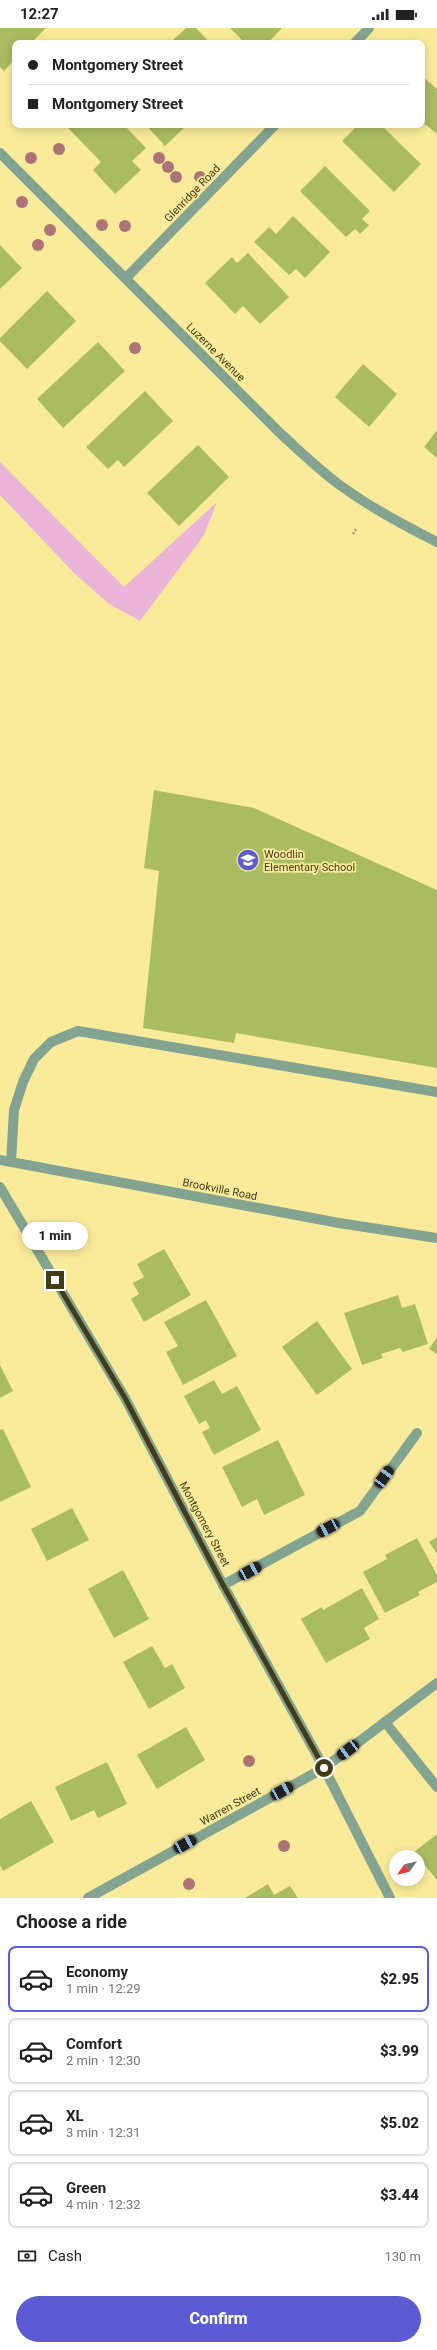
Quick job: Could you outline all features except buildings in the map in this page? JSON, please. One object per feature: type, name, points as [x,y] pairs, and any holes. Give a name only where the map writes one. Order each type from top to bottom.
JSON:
[{"type":"street","points":[[358,40],[369,28]]},
{"type":"street","name":"Glenridge Road","points":[[126,278],[272,128]]},
{"type":"street","name":"Luzerne Avenue","points":[[0,153],[281,434],[316,466],[343,488],[377,509],[437,542]]},
{"type":"street","points":[[11,1162],[14,1110],[23,1082],[34,1059],[51,1042],[78,1031],[437,1092]]},
{"type":"street","name":"Brookville Road","points":[[0,1160],[340,1223],[437,1238]]},
{"type":"street","name":"Montgomery Street","points":[[0,1187],[125,1398],[223,1585],[324,1768],[390,1898]]},
{"type":"street","points":[[223,1585],[360,1511],[417,1433]]},
{"type":"street","name":"Warren Street","points":[[88,1898],[324,1768],[437,1683]]},
{"type":"street","points":[[385,1722],[437,1787]]},
{"type":"path","points":[[353,534],[356,530]]},
{"type":"shaded area","points":[[0,462],[124,587],[217,502],[204,535],[140,621],[109,604],[74,573],[0,495]]},
{"type":"place","name":"Woodlin Elementary School","points":[[248,860]]},
{"type":"route","points":[[55,1280],[125,1398],[223,1585],[324,1768]]}]
